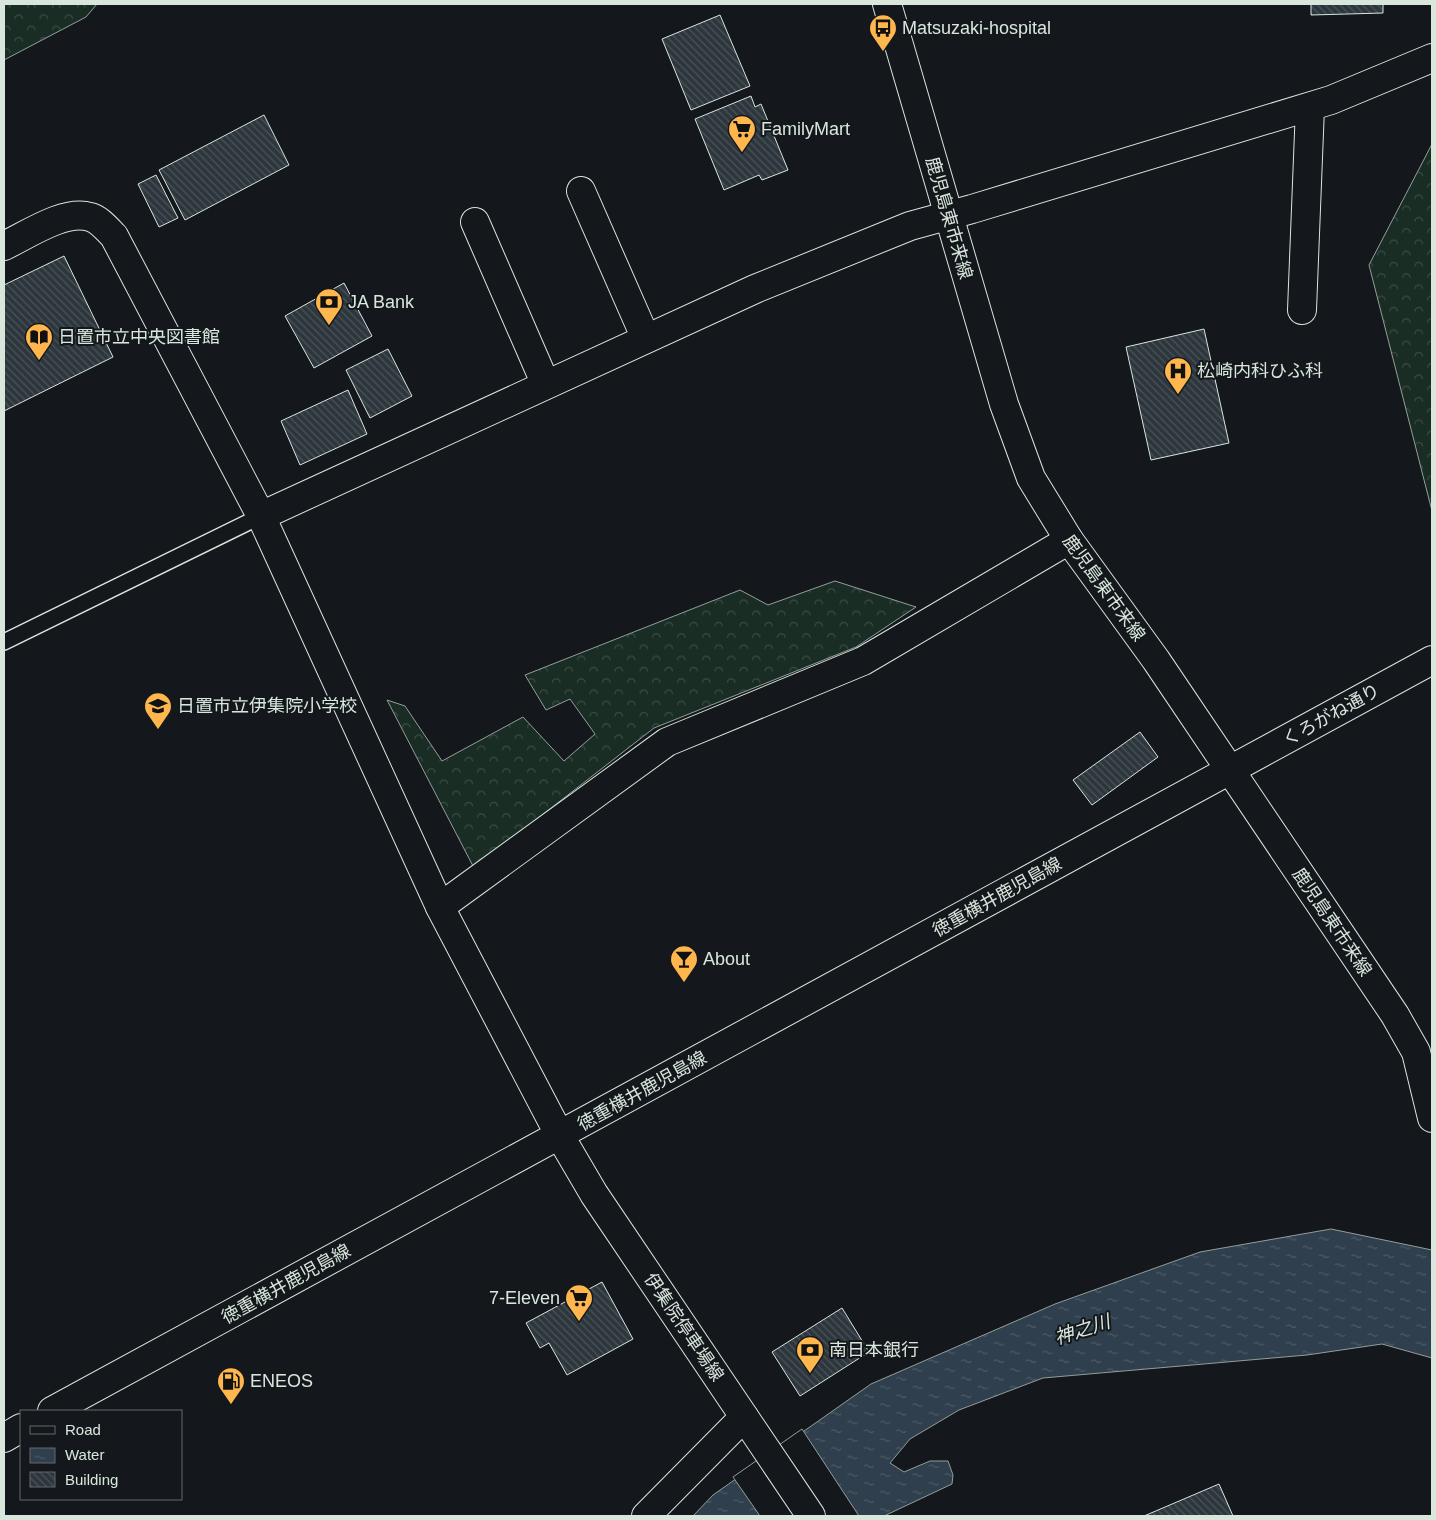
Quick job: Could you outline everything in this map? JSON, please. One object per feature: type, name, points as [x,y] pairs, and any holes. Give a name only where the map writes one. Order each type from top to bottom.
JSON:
[{"type":"street","name":"鹿児島東市来線","points":[[887,4],[1004,404],[1031,478],[1069,540],[1156,660],[1395,1015],[1424,1055],[1432,1118]]},
{"type":"street","points":[[261,516],[773,282],[910,226],[1310,107],[1432,58]]},
{"type":"street","points":[[1302,310],[1310,107]]},
{"type":"street","points":[[580,191],[646,339]]},
{"type":"street","name":"伊集院停車場線","points":[[4,246],[57,220],[76,215],[92,217],[114,236],[261,516],[440,907],[560,1136],[594,1194],[811,1516]]},
{"type":"street","points":[[475,222],[546,385]]},
{"type":"street","points":[[440,907],[667,742],[862,661],[1069,540]]},
{"type":"street","name":"くろがね通り","points":[[1230,770],[1432,660]]},
{"type":"street","name":"徳重横井鹿児島線","points":[[54,1410],[1230,770]]},
{"type":"street","points":[[646,1516],[749,1425]]},
{"type":"street","points":[[4,1438],[20,1429]]},
{"type":"lane","points":[[4,642],[261,516]]},
{"type":"green space","points":[[4,4],[97,4],[86,17],[4,60]]},
{"type":"green space","points":[[1432,144],[1432,511],[1369,265]]},
{"type":"green space","points":[[835,581],[916,607],[856,647],[654,728],[474,868],[387,700],[405,706],[442,761],[523,717],[564,761],[595,734],[570,699],[546,710],[525,675],[740,590],[768,605]]},
{"type":"water","name":"神之川","points":[[1331,1229],[1432,1250],[1432,1358],[1382,1344],[1307,1355],[1043,1378],[959,1410],[910,1439],[890,1463],[904,1472],[930,1461],[948,1461],[953,1475],[952,1484],[884,1516],[693,1516],[713,1495],[871,1384],[1055,1304],[1200,1252]]},
{"type":"pier","points":[[802,1429],[859,1516],[760,1516],[733,1477]]},
{"type":"building","points":[[1311,4],[1383,4],[1383,13],[1311,15]]},
{"type":"building","points":[[720,15],[750,86],[691,110],[662,39]]},
{"type":"building","points":[[751,96],[755,107],[761,104],[788,170],[762,180],[759,175],[724,190],[695,119]]},
{"type":"building","points":[[264,115],[289,165],[185,220],[159,170]]},
{"type":"building","points":[[156,175],[178,218],[159,227],[138,184]]},
{"type":"building","points":[[64,256],[113,357],[4,411],[4,285]]},
{"type":"building","name":"JA Bank","points":[[344,283],[372,336],[314,368],[285,316]]},
{"type":"building","name":"松崎内科ひふ科","points":[[1204,329],[1229,443],[1151,460],[1126,347]]},
{"type":"building","points":[[388,349],[412,396],[370,418],[346,370]]},
{"type":"building","points":[[348,390],[367,434],[300,465],[281,421]]},
{"type":"building","points":[[1140,732],[1158,757],[1092,805],[1073,780]]},
{"type":"building","points":[[602,1282],[633,1339],[567,1375],[549,1343],[540,1348],[526,1323]]},
{"type":"building","name":"南日本銀行","points":[[842,1308],[869,1352],[800,1396],[772,1352]]},
{"type":"building","points":[[1219,1484],[1233,1516],[1144,1516]]},
{"type":"place","name":"Matsuzaki-hospital","points":[[883,52]]},
{"type":"place","name":"FamilyMart","points":[[742,153]]},
{"type":"place","name":"JA Bank","points":[[329,326]]},
{"type":"place","name":"日置市立中央図書館","points":[[39,361]]},
{"type":"place","name":"松崎内科ひふ科","points":[[1178,395]]},
{"type":"place","name":"日置市立伊集院小学校","points":[[158,730]]},
{"type":"place","name":"About","points":[[684,983]]},
{"type":"place","name":"7-Eleven","points":[[579,1322]]},
{"type":"place","name":"南日本銀行","points":[[810,1374]]},
{"type":"place","name":"ENEOS","points":[[231,1405]]}]
